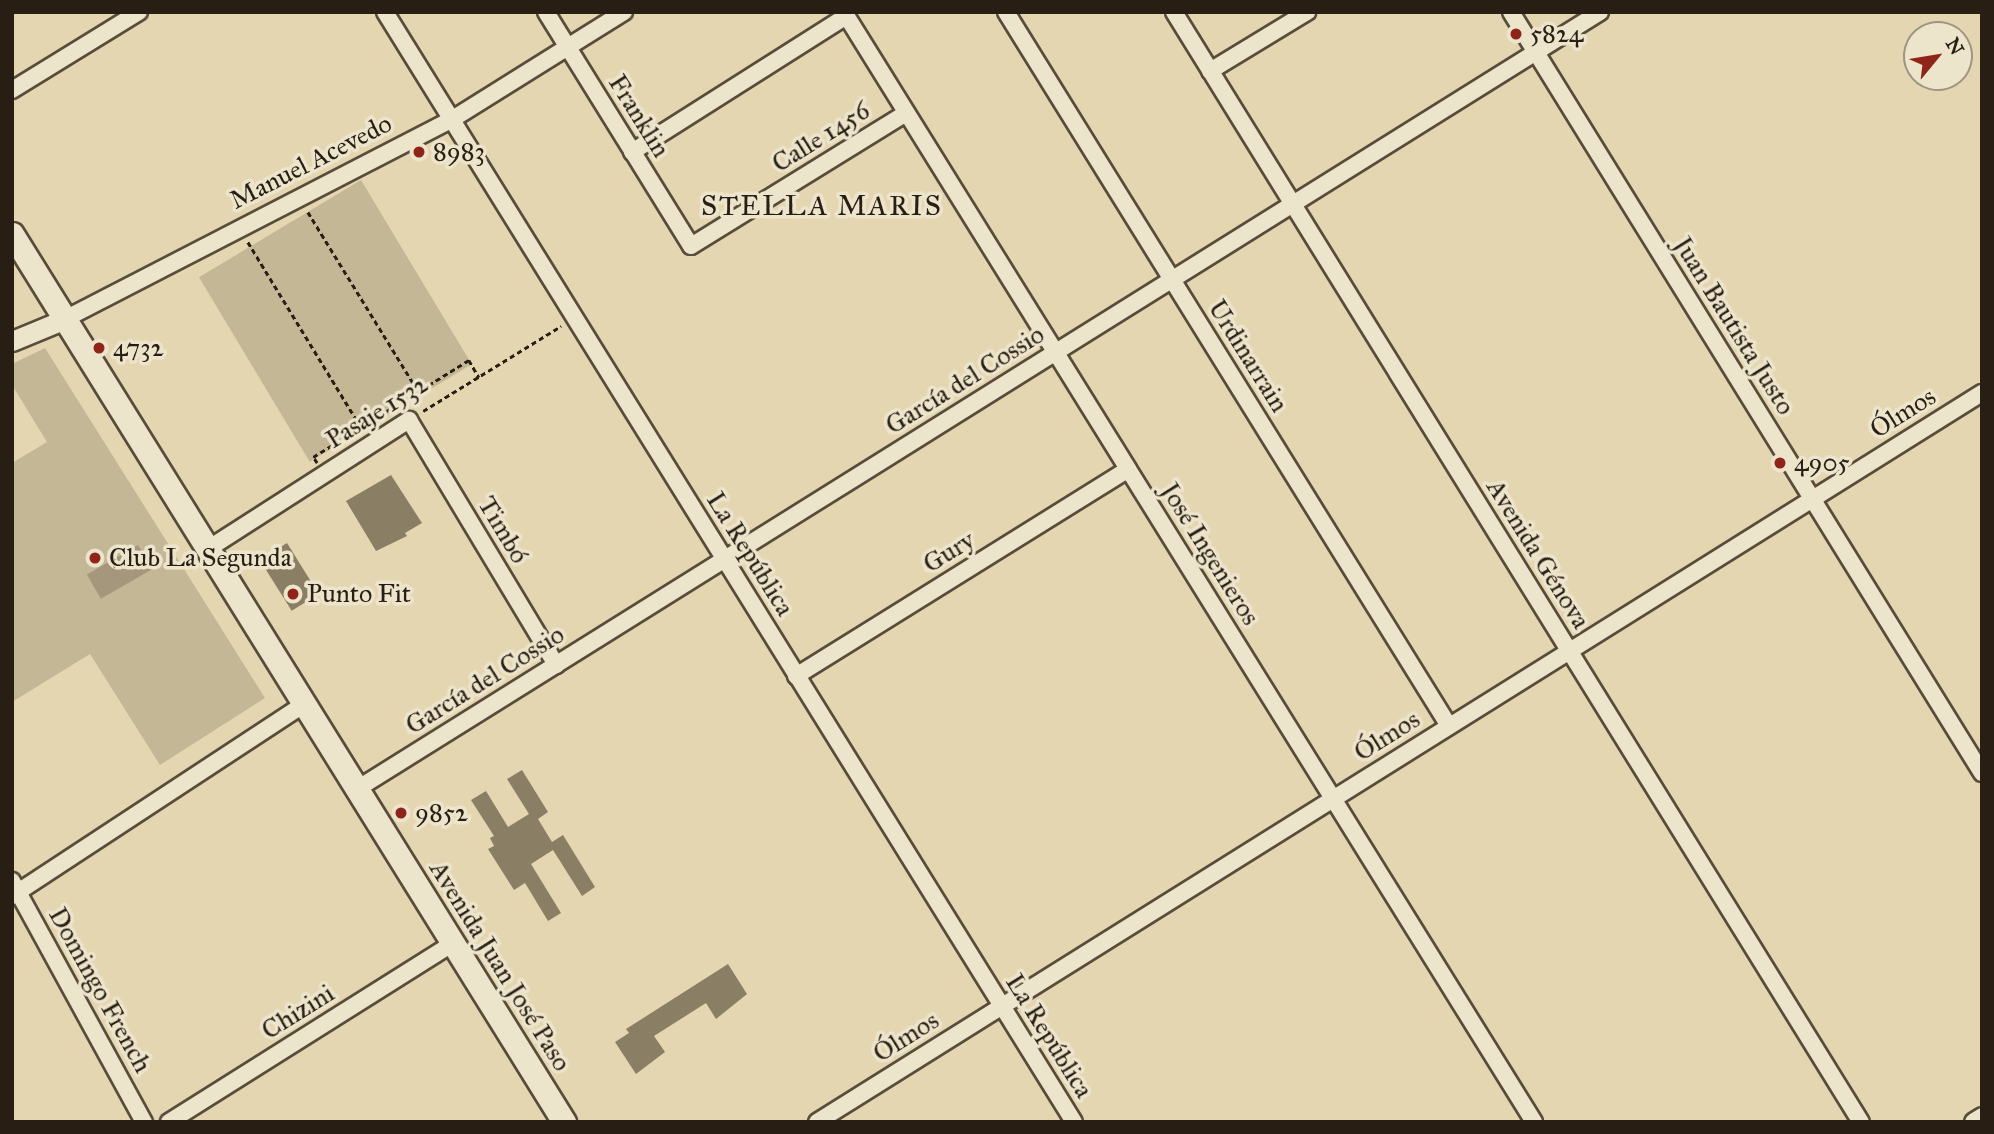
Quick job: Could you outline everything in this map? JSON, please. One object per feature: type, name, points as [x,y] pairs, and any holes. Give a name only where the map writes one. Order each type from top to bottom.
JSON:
[{"type":"main road","name":"Avenida Juan José Paso","points":[[12,234],[564,1122]]},
{"type":"street","points":[[12,90],[139,12]]},
{"type":"street","name":"La República","points":[[385,12],[1074,1122]]},
{"type":"street","name":"Franklin","points":[[546,12],[691,246]]},
{"type":"street","name":"Manuel Acevedo","points":[[12,341],[65,318],[451,120],[624,12]]},
{"type":"street","name":"Urdinarrain","points":[[1006,12],[1449,726]]},
{"type":"street","name":"Avenida Génova","points":[[1174,12],[1861,1122]]},
{"type":"street","points":[[1210,71],[1307,12]]},
{"type":"street","name":"Juan Bautista Justo","points":[[1511,12],[1982,773]]},
{"type":"street","name":"García del Cossio","points":[[357,789],[1600,12]]},
{"type":"street","points":[[632,152],[845,14]]},
{"type":"street","name":"José Ingenieros","points":[[845,14],[1534,1122]]},
{"type":"street","name":"Calle 1456","points":[[691,246],[906,113]]},
{"type":"street","name":"Ólmos","points":[[817,1122],[1982,393]]},
{"type":"street","name":"Pasaje 1532","points":[[208,549],[409,420]]},
{"type":"street","name":"Timbó","points":[[409,420],[555,665]]},
{"type":"street","name":"Gury","points":[[796,676],[1128,469]]},
{"type":"street","points":[[14,890],[304,704]]},
{"type":"street","name":"Domingo French","points":[[14,890],[144,1122]]},
{"type":"street","name":"Chizini","points":[[169,1122],[453,943]]},
{"type":"street","points":[[1974,1122],[1982,1117]]},
{"type":"path","points":[[300,197],[418,391]]},
{"type":"path","points":[[248,243],[361,427]]},
{"type":"path","name":"Pasaje 1532","points":[[409,420],[575,317]]},
{"type":"path","points":[[324,475],[313,457],[469,360],[479,377]]},
{"type":"shaded area","points":[[361,180],[472,364],[310,462],[199,277]]},
{"type":"shaded area","name":"Club La Segunda","points":[[45,348],[265,698],[160,765],[90,654],[12,702],[12,463],[47,442],[12,385],[12,364]]},
{"type":"shaded area","points":[[138,545],[152,569],[101,599],[87,574]]},
{"type":"building","points":[[391,475],[422,523],[405,533],[407,536],[376,551],[346,501]]},
{"type":"building","points":[[287,543],[319,594],[292,611],[260,560]]},
{"type":"building","points":[[522,770],[548,812],[538,819],[552,842],[563,835],[595,887],[582,896],[553,850],[531,864],[561,913],[548,921],[525,883],[514,890],[488,849],[494,846],[490,838],[494,836],[471,800],[486,791],[508,827],[529,814],[507,779]]},
{"type":"building","points":[[728,964],[747,994],[716,1019],[706,1003],[654,1036],[665,1052],[636,1074],[615,1042],[629,1033],[626,1029]]},
{"type":"place","name":"5824","points":[[1516,34]]},
{"type":"place","name":"8983","points":[[419,152]]},
{"type":"place","name":"4732","points":[[99,348]]},
{"type":"place","name":"4905","points":[[1780,463]]},
{"type":"place","name":"Club La Segunda","points":[[95,558]]},
{"type":"place","name":"Punto Fit","points":[[293,594]]},
{"type":"place","name":"9852","points":[[401,813]]},
{"type":"district","name":"STELLA MARIS","points":[[822,206]]}]
